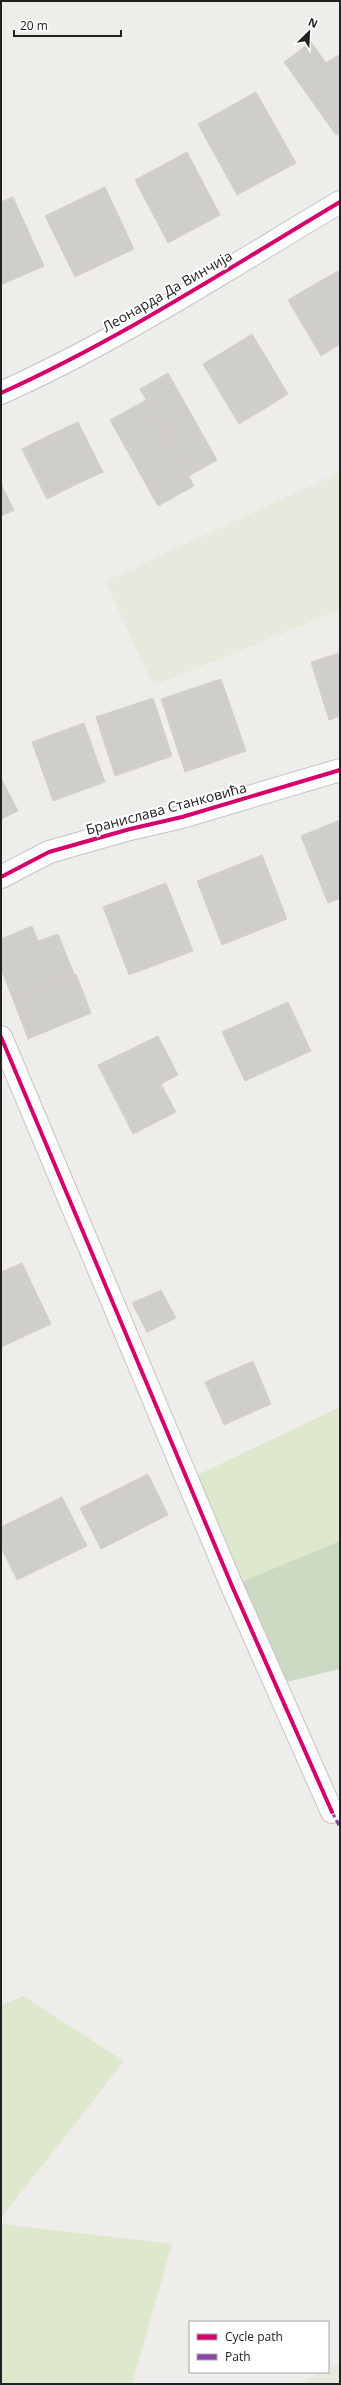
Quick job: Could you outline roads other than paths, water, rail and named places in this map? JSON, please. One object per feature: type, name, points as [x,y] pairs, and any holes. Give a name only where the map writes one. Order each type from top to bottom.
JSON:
[{"type":"street","name":"Леонарда Да Винчија","points":[[1,393],[49,371],[143,319],[340,202]]},
{"type":"street","name":"Бранислава Станковића","points":[[1,877],[49,852],[71,845],[182,817],[340,770]]},
{"type":"street","points":[[1,1037],[229,1578],[332,1812]]}]
